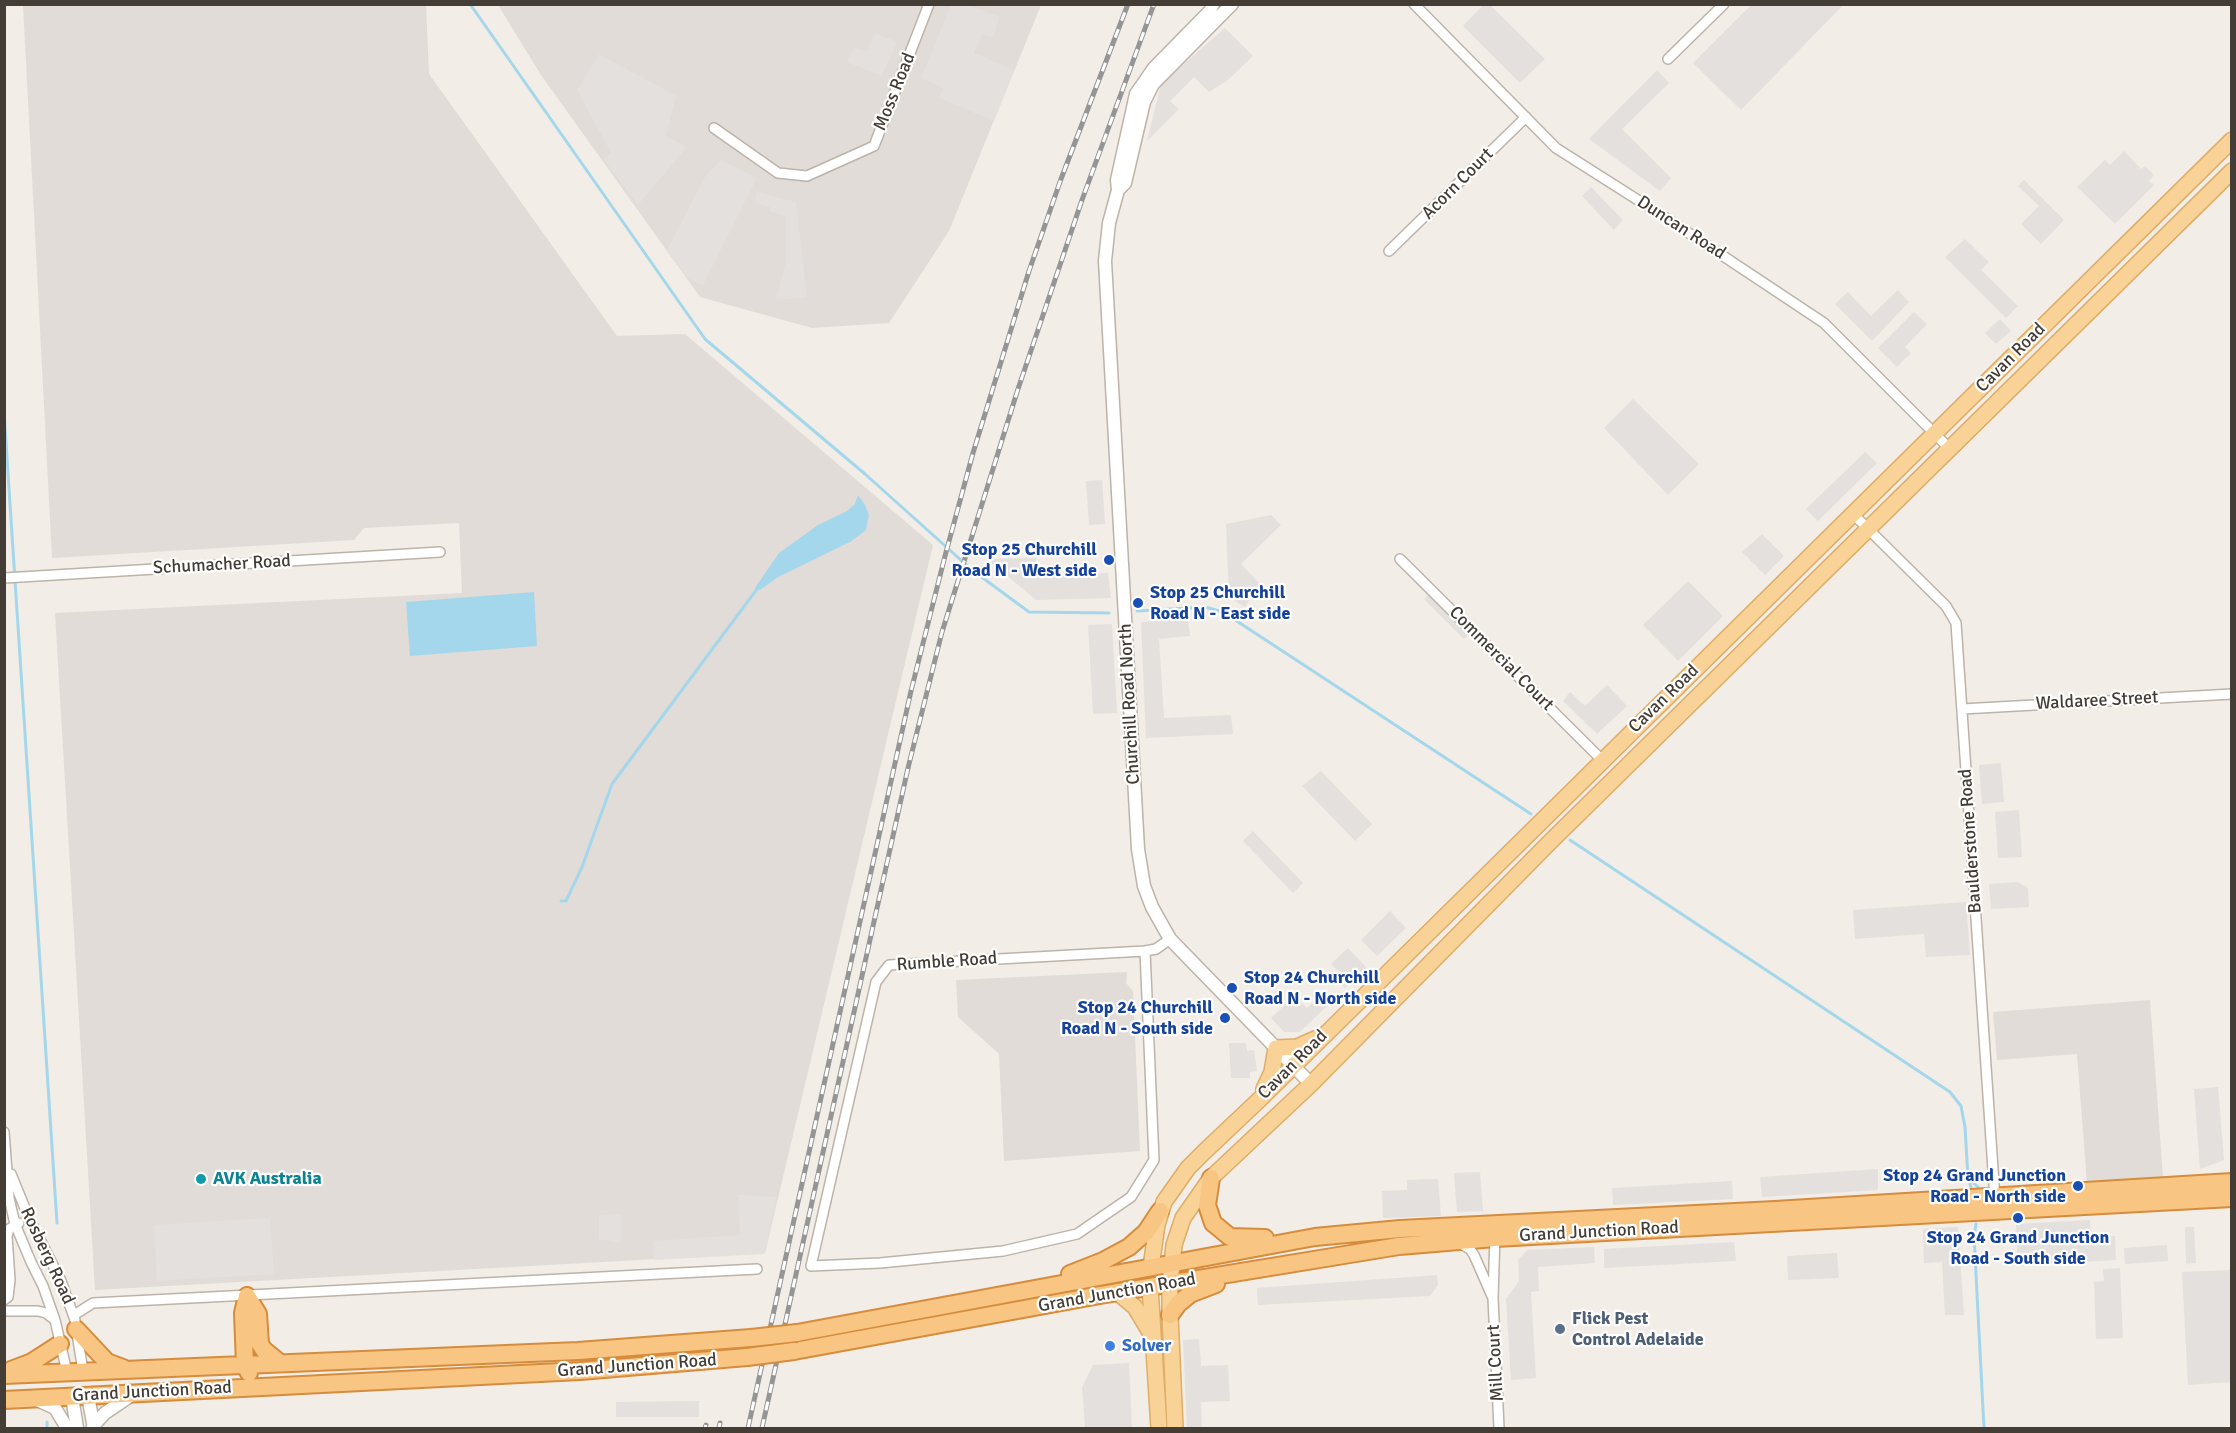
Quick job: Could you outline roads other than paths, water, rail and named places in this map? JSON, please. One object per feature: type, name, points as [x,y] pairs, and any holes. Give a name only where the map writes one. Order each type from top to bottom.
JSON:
[{"type":"highway","points":[[1211,1178],[1207,1205],[1209,1215],[1219,1230],[1230,1237],[1315,1237]]},
{"type":"highway","name":"Grand Junction Road","points":[[4,1373],[578,1352],[751,1338],[797,1333],[1315,1237],[1400,1229],[1495,1231],[1995,1203],[2232,1182]]},
{"type":"highway","name":"Grand Junction Road","points":[[1995,1203],[2232,1198]]},
{"type":"highway","points":[[1027,1290],[1085,1269],[1129,1247],[1146,1232],[1160,1211]]},
{"type":"highway","name":"Grand Junction Road","points":[[4,1400],[266,1385],[580,1371],[747,1357],[794,1351],[1277,1265],[1399,1246],[1455,1241],[1495,1231]]},
{"type":"highway","points":[[1170,1315],[1178,1304],[1194,1292],[1277,1265]]},
{"type":"highway","name":"Cavan Road","points":[[1150,1287],[1151,1267]]},
{"type":"highway","points":[[247,1296],[258,1314],[260,1344],[280,1363]]},
{"type":"highway","points":[[247,1296],[243,1313],[244,1365],[251,1376],[266,1385]]},
{"type":"highway","points":[[75,1322],[108,1362],[126,1369]]},
{"type":"highway","points":[[4,1373],[32,1362],[60,1344]]},
{"type":"highway","points":[[75,1372],[80,1396]]},
{"type":"main road","name":"Cavan Road","points":[[1151,1267],[1160,1211],[1188,1168],[2232,140]]},
{"type":"main road","name":"Cavan Road","points":[[1175,1428],[1170,1284],[1176,1233],[1183,1218],[1211,1178],[1311,1084],[1551,841],[2232,171]]},
{"type":"main road","points":[[1259,1100],[1272,1072],[1276,1048],[1297,1047],[1321,1037]]},
{"type":"main road","points":[[1150,1287],[1159,1428]]},
{"type":"main road","points":[[1117,1292],[1135,1307],[1148,1327],[1154,1344]]},
{"type":"street","name":"Moss Road","points":[[714,128],[778,173],[807,176],[873,146],[930,4]]},
{"type":"street","points":[[1200,21],[1203,4]]},
{"type":"street","name":"Churchill Road North","points":[[1213,4],[1210,11],[1154,68],[1136,94],[1117,180],[1118,189],[1109,223],[1105,261],[1140,865],[1144,886],[1152,907],[1170,939],[1311,1084]]},
{"type":"street","name":"Churchill Road North","points":[[1118,189],[1125,183],[1144,102],[1153,84],[1232,4]]},
{"type":"street","name":"Duncan Road","points":[[1414,4],[1563,153],[1824,323],[1950,449]]},
{"type":"street","points":[[1668,59],[1724,4]]},
{"type":"street","name":"Acorn Court","points":[[1389,251],[1526,117]]},
{"type":"street","name":"Baulderstone Road","points":[[1852,513],[1946,606],[1953,615],[1957,634],[1995,1203]]},
{"type":"street","name":"Schumacher Road","points":[[4,578],[440,552]]},
{"type":"street","name":"Commercial Court","points":[[1400,559],[1602,760]]},
{"type":"street","name":"Waldaree Street","points":[[1962,709],[2232,694]]},
{"type":"street","name":"Rumble Road","points":[[1145,951],[1154,1160],[1131,1197],[1077,1233],[1003,1251],[880,1263],[811,1266],[876,982],[889,965],[1145,951],[1156,949],[1170,939]]},
{"type":"street","name":"Rosberg Road","points":[[4,1132],[9,1198],[15,1224],[44,1286],[60,1344],[75,1372]]},
{"type":"street","name":"Rosberg Road","points":[[5,1142],[17,1193],[61,1281],[75,1322],[75,1372]]},
{"type":"street","points":[[4,1300],[8,1297],[10,1280],[7,1236],[9,1229],[15,1224],[24,1222],[32,1225]]},
{"type":"street","name":"Mill Court","points":[[1495,1231],[1493,1298],[1499,1428]]},
{"type":"street","name":"Mill Court","points":[[1455,1241],[1470,1249],[1474,1255],[1493,1298]]},
{"type":"street","points":[[75,1322],[93,1303],[757,1269]]},
{"type":"street","points":[[4,1311],[38,1311],[46,1313],[55,1320]]},
{"type":"street","points":[[80,1396],[94,1427],[105,1413],[134,1394]]},
{"type":"street","points":[[77,1428],[80,1396]]},
{"type":"street","points":[[33,1399],[55,1408],[67,1428]]},
{"type":"water","points":[[858,495],[869,515],[866,530],[850,542],[778,577],[760,590],[755,588],[779,553],[818,525],[847,511],[855,504]]},
{"type":"water","points":[[534,592],[537,646],[410,656],[406,602]]},
{"type":"waterway","points":[[470,4],[705,339],[865,474],[972,570],[1029,612],[1109,613]]},
{"type":"waterway","points":[[4,412],[57,1223]]},
{"type":"waterway","points":[[561,901],[566,901],[582,867],[612,784],[757,589]]},
{"type":"waterway","points":[[1137,611],[1205,607],[1223,612],[1531,814]]},
{"type":"waterway","points":[[1570,840],[1950,1092],[1961,1106],[1965,1127],[1968,1178],[1971,1187]]},
{"type":"waterway","points":[[1968,1178],[1978,1187]]},
{"type":"waterway","points":[[1976,1224],[1974,1236],[1984,1428]]},
{"type":"waterway","points":[[47,1422],[47,1428]]},
{"type":"railway","points":[[748,1428],[911,691],[945,556],[973,453],[1029,271],[1061,179],[1128,4]]},
{"type":"railway","points":[[762,1428],[908,768],[942,632],[1018,389],[1082,200],[1154,4]]},
{"type":"railway","points":[[719,1428],[720,1423]]},
{"type":"place","name":"Stop 25 Churchill Road N - West side","points":[[1109,560]]},
{"type":"place","name":"Stop 25 Churchill Road N - East side","points":[[1138,603]]},
{"type":"place","name":"Stop 24 Churchill Road N - North side","points":[[1232,988]]},
{"type":"place","name":"Stop 24 Churchill Road N - South side","points":[[1225,1018]]},
{"type":"place","name":"AVK Australia","points":[[201,1179]]},
{"type":"place","name":"Stop 24 Grand Junction Road - North side","points":[[2078,1186]]},
{"type":"place","name":"Stop 24 Grand Junction Road - South side","points":[[2018,1218]]},
{"type":"place","name":"Flick Pest Control Adelaide","points":[[1560,1329]]},
{"type":"place","name":"Solver","points":[[1110,1346]]}]
